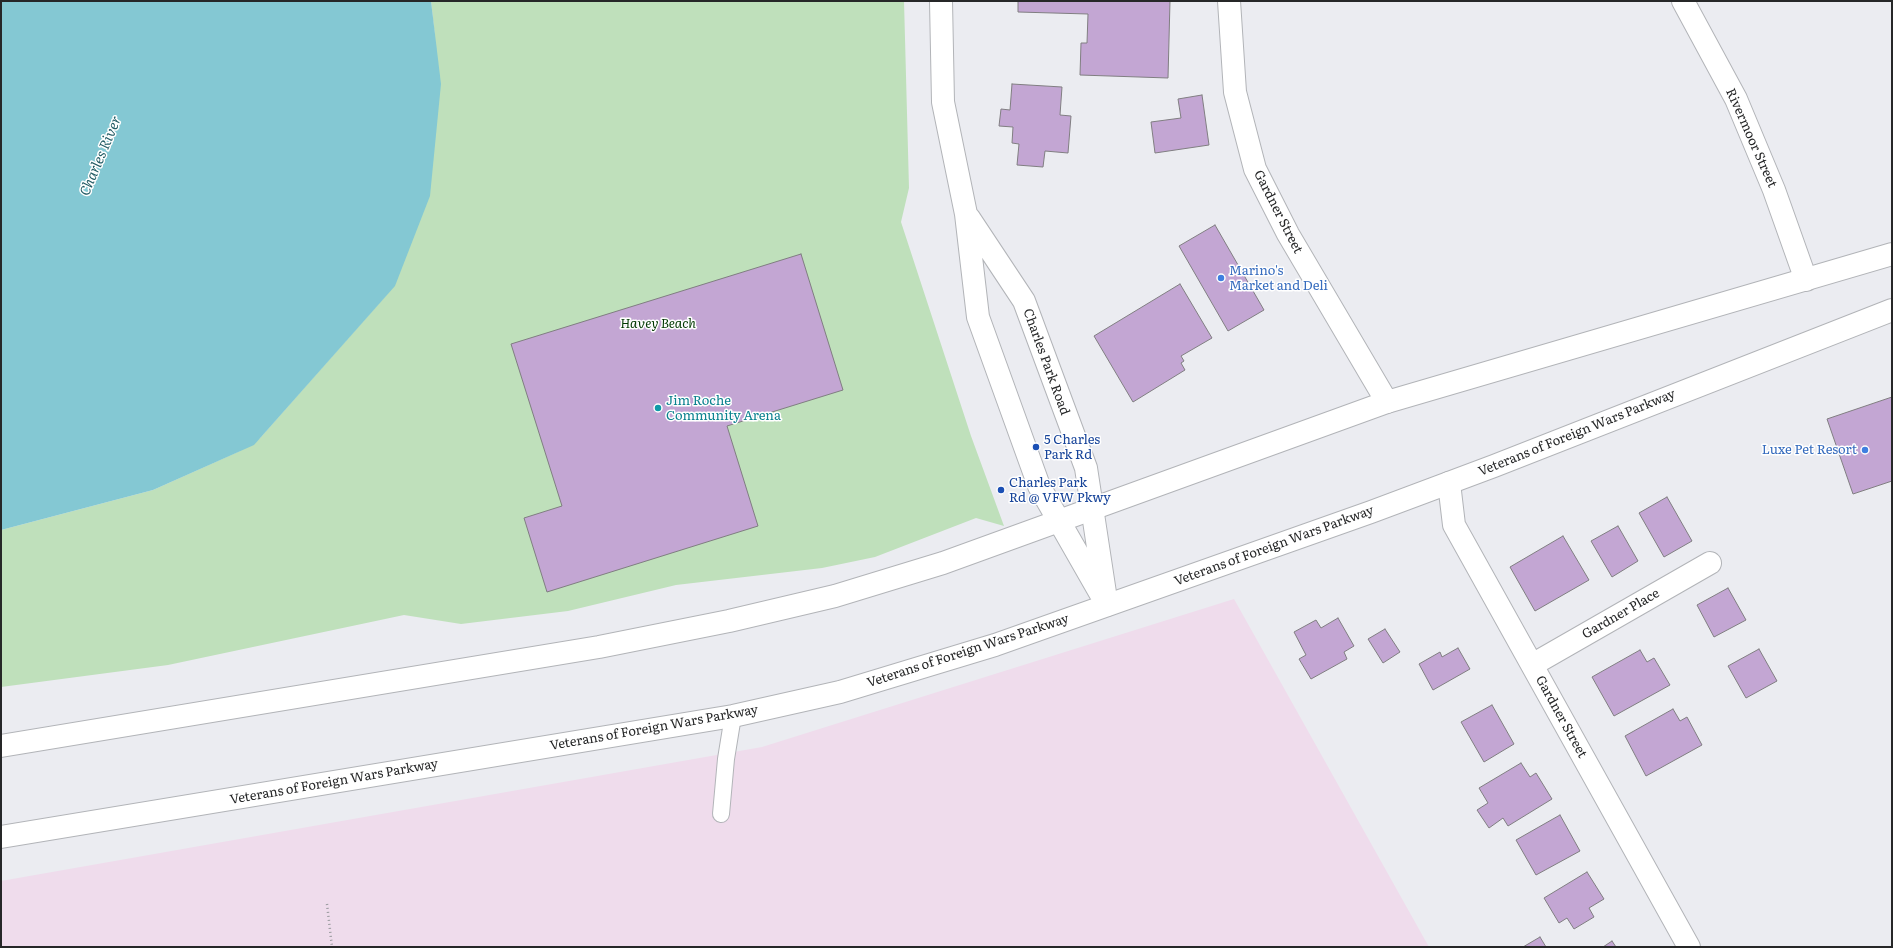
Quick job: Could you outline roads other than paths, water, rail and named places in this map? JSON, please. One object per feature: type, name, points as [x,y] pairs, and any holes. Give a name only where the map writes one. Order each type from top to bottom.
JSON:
[{"type":"main road","name":"Charles Park Road","points":[[941,1],[943,102],[966,214],[978,317],[1039,486],[1107,605]]},
{"type":"main road","name":"Gardner Street","points":[[1229,1],[1235,92],[1255,169],[1292,241],[1387,402]]},
{"type":"main road","name":"Rivermoor Street","points":[[1683,1],[1736,99],[1774,190],[1806,280]]},
{"type":"main road","name":"Charles Park Road","points":[[966,214],[1024,301],[1086,468],[1107,605]]},
{"type":"main road","points":[[1,746],[592,648],[729,622],[835,596],[892,580],[1387,402],[1892,254]]},
{"type":"main road","name":"Veterans of Foreign Wars Parkway","points":[[1,837],[733,716],[817,698],[920,669],[994,646],[1449,483],[1892,310]]},
{"type":"main road","name":"Gardner Street","points":[[1449,483],[1454,525],[1689,947]]},
{"type":"main road","name":"Gardner Place","points":[[1532,665],[1710,563]]},
{"type":"lane","points":[[721,814],[726,759],[733,716]]},
{"type":"water","name":"Charles River","points":[[1,1],[431,1],[441,84],[430,196],[395,286],[254,445],[153,490],[1,530]]},
{"type":"place","name":"Marino's Market and Deli","points":[[1221,278]]},
{"type":"place","name":"Jim Roche Community Arena","points":[[658,408]]},
{"type":"place","name":"5 Charles Park Rd","points":[[1036,447]]},
{"type":"place","name":"Luxe Pet Resort","points":[[1865,450]]},
{"type":"place","name":"Charles Park Rd @ VFW Pkwy","points":[[1001,490]]},
{"type":"park label","name":"Havey Beach","points":[[658,324]]}]
